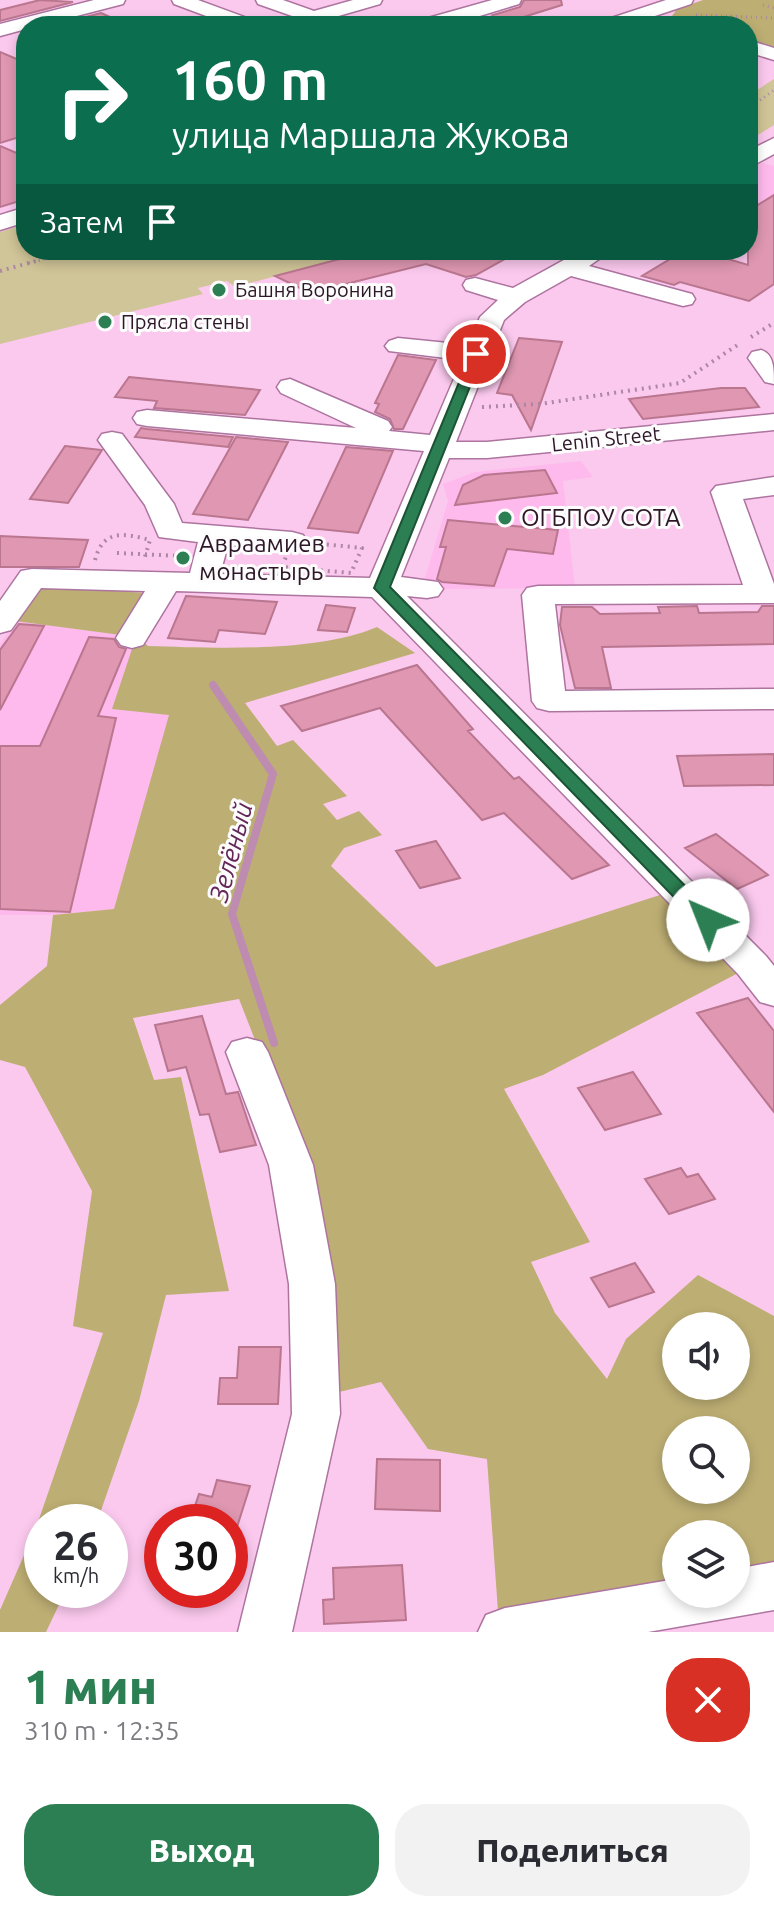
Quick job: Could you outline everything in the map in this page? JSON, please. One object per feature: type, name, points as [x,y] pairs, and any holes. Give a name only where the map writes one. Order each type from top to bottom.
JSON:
[{"type":"street","points":[[54,16],[116,0]]},
{"type":"street","points":[[181,0],[224,16]]},
{"type":"street","points":[[265,0],[330,16],[373,0]]},
{"type":"street","points":[[295,0],[330,16]]},
{"type":"street","points":[[456,16],[512,0]]},
{"type":"street","points":[[636,16],[681,14]]},
{"type":"street","points":[[639,15],[681,14]]},
{"type":"street","points":[[383,586],[493,317],[516,297],[583,260]]},
{"type":"street","points":[[569,268],[683,299]]},
{"type":"street","points":[[475,285],[516,297]]},
{"type":"street","points":[[398,346],[476,354]]},
{"type":"street","points":[[290,387],[374,427],[440,443]]},
{"type":"street","points":[[147,418],[440,443]]},
{"type":"street","name":"Lenin Street","points":[[440,443],[487,450],[774,422]]},
{"type":"street","points":[[112,440],[159,504],[170,531],[292,541]]},
{"type":"street","points":[[774,486],[726,492],[768,594],[538,595],[549,701],[774,699]]},
{"type":"street","points":[[203,582],[215,535]]},
{"type":"street","points":[[0,577],[427,589]]},
{"type":"street","points":[[0,623],[32,578]]},
{"type":"street","points":[[132,638],[160,593],[163,581]]},
{"type":"street","points":[[383,586],[767,972]]},
{"type":"street","points":[[247,1052],[291,1165],[312,1284],[316,1414],[265,1632]]},
{"type":"street","points":[[750,1591],[774,1586]]},
{"type":"street","points":[[505,1632],[662,1606]]},
{"type":"path","points":[[763,5],[774,13]]},
{"type":"path","points":[[681,14],[721,16]]},
{"type":"path","points":[[0,271],[41,260]]},
{"type":"path","points":[[469,408],[540,404],[680,383],[774,323]]},
{"type":"path","points":[[94,558],[99,543],[105,537],[118,535],[150,540]]},
{"type":"path","points":[[292,541],[362,548]]},
{"type":"shaded area","points":[[703,0],[774,0],[774,50],[758,45],[758,16],[672,16],[677,9]]},
{"type":"shaded area","points":[[774,79],[774,125],[758,135],[758,89]]},
{"type":"shaded area","points":[[758,162],[774,166],[774,258],[758,255]]},
{"type":"shaded area","points":[[16,227],[16,260],[336,260],[235,287],[227,281],[198,288],[203,294],[0,344],[0,232]]},
{"type":"shaded area","name":"ОГБПОУ СОТА","points":[[581,461],[593,477],[563,481],[575,588],[445,589],[423,585],[448,501],[443,484],[475,472]]},
{"type":"shaded area","points":[[42,585],[170,595],[142,640],[148,646],[234,648],[295,645],[325,641],[377,627],[415,653],[245,703],[277,746],[293,740],[347,796],[323,804],[337,820],[359,811],[382,835],[344,848],[331,866],[436,967],[660,895],[742,971],[543,1075],[504,1089],[590,1242],[531,1262],[555,1313],[607,1379],[626,1339],[698,1275],[774,1316],[774,1569],[750,1574],[750,1520],[662,1520],[662,1592],[499,1625],[487,1459],[428,1449],[381,1382],[335,1393],[257,1045],[239,999],[133,1018],[154,1080],[181,1077],[229,1291],[166,1295],[139,1401],[103,1504],[44,1504],[103,1333],[73,1326],[92,1191],[25,1067],[0,1060],[0,1005],[47,966],[53,915],[114,909],[169,715],[112,709],[136,637],[15,621]]},
{"type":"shaded area","points":[[15,621],[137,637],[170,714],[114,909],[53,915],[0,915],[0,644]]},
{"type":"shaded area","points":[[24,1555],[24,1608],[57,1608],[46,1632],[0,1632],[0,1610]]},
{"type":"building","points":[[40,0],[73,2],[0,21],[0,10]]},
{"type":"building","points":[[524,0],[561,0],[562,5],[527,16],[493,15],[520,7]]},
{"type":"building","points":[[0,52],[16,59],[16,138],[0,143]]},
{"type":"building","points":[[0,146],[16,153],[16,202],[0,207]]},
{"type":"building","points":[[774,195],[774,284],[749,301],[680,282],[674,285],[642,276],[668,260],[731,260],[748,265],[748,260],[758,260],[758,205]]},
{"type":"building","points":[[336,260],[503,260],[466,277],[426,264],[310,293],[275,276]]},
{"type":"building","points":[[519,338],[562,342],[531,430],[512,395],[497,393]]},
{"type":"building","points":[[398,355],[436,360],[403,429],[394,429],[390,419],[375,412],[379,404],[375,403]]},
{"type":"building","points":[[129,377],[260,390],[245,415],[154,408],[157,401],[115,397]]},
{"type":"building","points":[[745,388],[759,407],[643,419],[629,399]]},
{"type":"building","points":[[141,428],[233,437],[228,447],[135,437]]},
{"type":"building","points":[[236,437],[288,442],[248,520],[193,514]]},
{"type":"building","points":[[65,446],[102,450],[68,503],[30,499]]},
{"type":"building","points":[[346,447],[393,451],[358,533],[308,528]]},
{"type":"building","points":[[545,470],[557,493],[455,505],[463,485],[484,475]]},
{"type":"building","points":[[448,520],[558,530],[553,554],[507,549],[494,586],[442,582],[437,579],[446,547],[440,547]]},
{"type":"building","points":[[0,536],[88,540],[79,567],[0,567]]},
{"type":"building","points":[[186,596],[277,602],[265,634],[219,630],[215,642],[168,638]]},
{"type":"building","points":[[326,605],[355,608],[347,632],[318,630]]},
{"type":"building","points":[[697,606],[699,613],[758,612],[762,606],[774,606],[774,644],[602,647],[611,688],[575,688],[560,625],[562,607],[592,607],[600,614],[660,613],[658,607]]},
{"type":"building","points":[[19,624],[44,626],[0,710],[0,650]]},
{"type":"building","points":[[89,637],[114,639],[119,647],[126,649],[98,716],[116,718],[70,912],[0,909],[0,746],[40,746]]},
{"type":"building","points":[[417,665],[473,729],[468,731],[514,779],[519,777],[609,865],[572,879],[504,813],[482,820],[380,708],[302,731],[281,706]]},
{"type":"building","points":[[774,754],[774,785],[684,786],[677,756]]},
{"type":"building","points":[[716,834],[768,875],[737,889],[685,848]]},
{"type":"building","points":[[436,841],[460,878],[420,888],[396,851]]},
{"type":"building","points":[[748,998],[774,1031],[774,1112],[697,1013]]},
{"type":"building","points":[[202,1016],[226,1094],[238,1092],[256,1145],[220,1152],[209,1114],[200,1115],[186,1067],[168,1071],[155,1025]]},
{"type":"building","points":[[633,1072],[661,1114],[605,1130],[578,1088]]},
{"type":"building","points":[[681,1168],[687,1177],[698,1174],[715,1199],[669,1214],[645,1179]]},
{"type":"building","points":[[635,1263],[654,1292],[609,1307],[591,1278]]},
{"type":"building","points":[[239,1347],[281,1347],[278,1404],[218,1404],[220,1378],[237,1378]]},
{"type":"building","points":[[377,1459],[440,1460],[440,1511],[375,1509]]},
{"type":"building","points":[[217,1480],[250,1486],[244,1504],[196,1504],[199,1494],[212,1497]]},
{"type":"building","points":[[402,1565],[406,1620],[324,1624],[323,1600],[334,1599],[333,1568]]},
{"type":"waterway","name":"Зелёный","points":[[213,685],[273,774],[232,914],[274,1043]]},
{"type":"place","name":"Башня Воронина","points":[[219,290]]},
{"type":"place","name":"Прясла стены","points":[[105,322]]},
{"type":"place","name":"ОГБПОУ СОТА","points":[[505,518]]},
{"type":"place","name":"Авраамиев монастырь","points":[[183,558]]},
{"type":"route","points":[[476,354],[385,585],[381,588],[708,920]]}]
